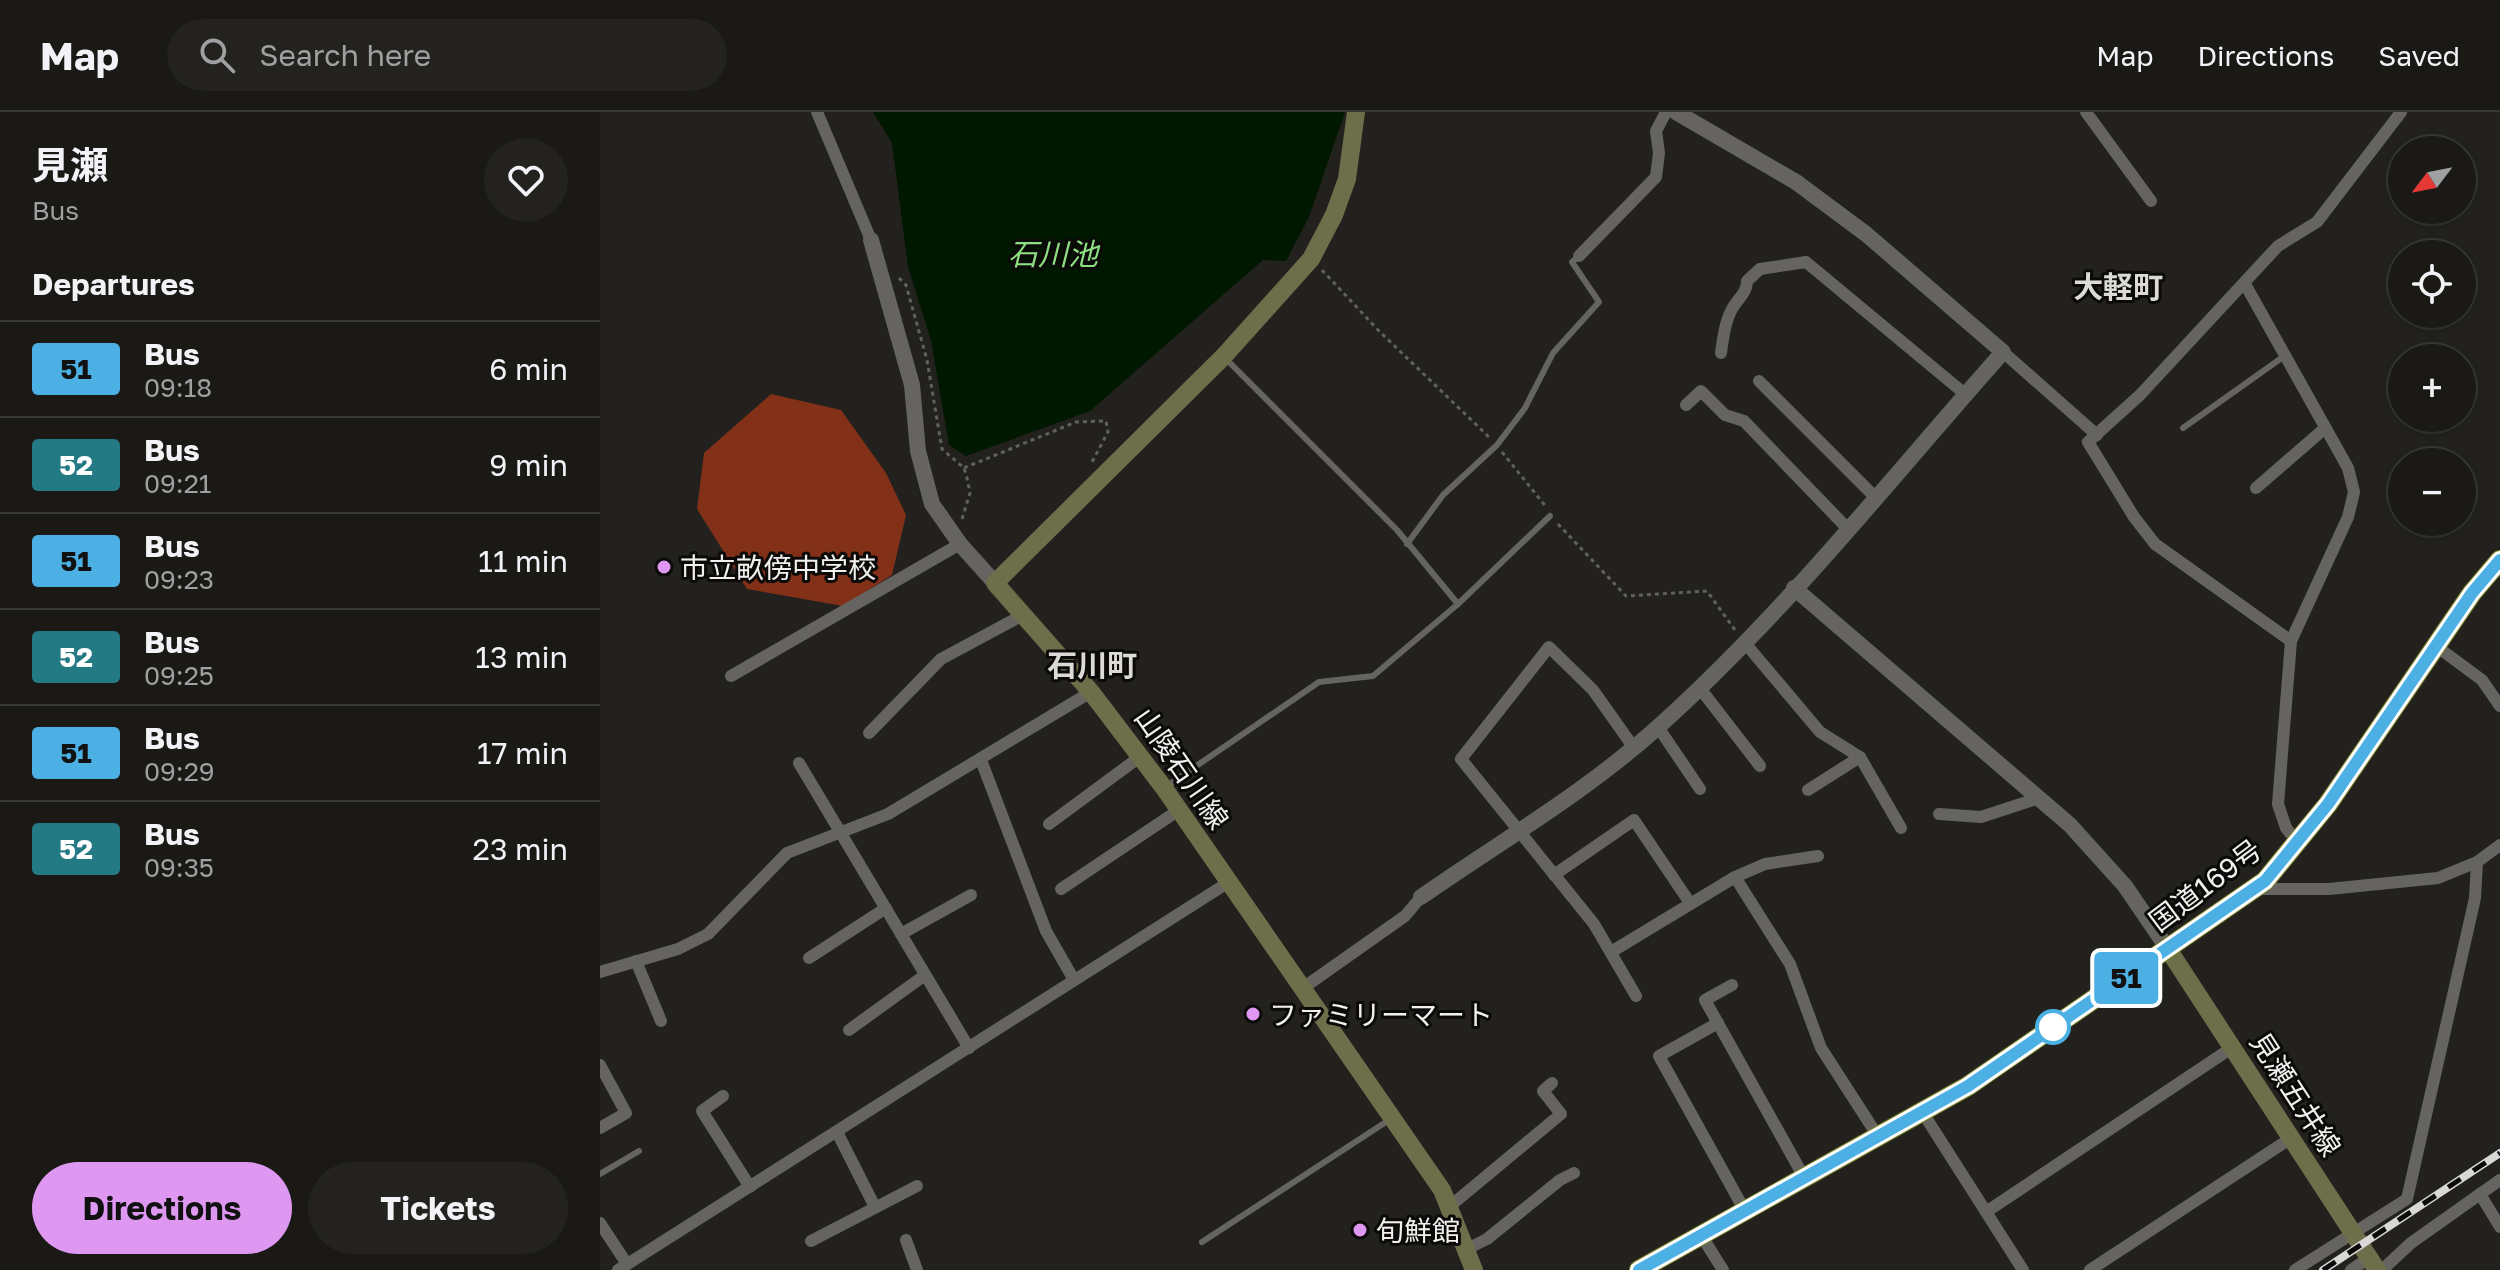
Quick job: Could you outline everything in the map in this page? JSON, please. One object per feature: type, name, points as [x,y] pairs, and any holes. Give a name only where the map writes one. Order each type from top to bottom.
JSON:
[{"type":"highway","name":"国道169号","points":[[1639,1270],[1923,1113],[2254,889],[2299,844],[2472,593],[2500,560]]},
{"type":"main road","points":[[995,583],[1224,356],[1311,259],[1334,215],[1347,179],[1356,112]]},
{"type":"main road","name":"山陵石川線","points":[[995,583],[1091,692],[1164,788],[1442,1190],[1474,1270]]},
{"type":"main road","name":"見瀬五井線","points":[[2168,949],[2376,1266]]},
{"type":"street","points":[[817,112],[871,240],[883,279],[912,385],[918,451],[932,504],[956,538],[995,583]]},
{"type":"street","points":[[1579,256],[1656,177],[1659,153],[1656,131],[1666,112]]},
{"type":"street","points":[[1676,112],[1820,199],[1866,234],[2097,435]]},
{"type":"street","points":[[2086,112],[2151,201]]},
{"type":"street","points":[[2291,641],[2155,544],[2134,517],[2088,442],[2245,284],[2278,246],[2317,222],[2401,112]]},
{"type":"street","points":[[1721,353],[1725,326],[1733,307],[1747,289],[1747,281],[1760,269],[1806,262],[1965,394]]},
{"type":"street","points":[[2245,284],[2283,357],[2348,468],[2354,492],[2348,517],[2291,641],[2278,804],[2286,828],[2299,844]]},
{"type":"street","points":[[1303,988],[1405,916],[1421,897],[1584,787],[1658,727],[1745,643],[2003,352]]},
{"type":"street","points":[[1759,381],[1875,497]]},
{"type":"street","points":[[1686,405],[1701,391],[1725,415],[1744,421],[1847,528]]},
{"type":"street","points":[[2256,488],[2324,429]]},
{"type":"street","points":[[731,676],[956,538]]},
{"type":"street","points":[[1794,588],[2039,798],[2110,866],[2168,949]]},
{"type":"street","points":[[869,733],[941,659],[1021,616]]},
{"type":"street","points":[[1745,643],[1820,732],[1860,757],[1901,828]]},
{"type":"street","points":[[2436,646],[2482,680],[2500,706]]},
{"type":"street","points":[[1634,748],[1593,690],[1549,647],[1461,759],[1519,829],[1611,952],[1636,996]]},
{"type":"street","points":[[1699,687],[1760,766]]},
{"type":"street","points":[[600,972],[678,949],[708,934],[745,901],[787,853],[888,814],[1091,692]]},
{"type":"street","points":[[1658,727],[1700,789]]},
{"type":"street","points":[[1049,824],[1141,756]]},
{"type":"street","points":[[1808,790],[1860,757]]},
{"type":"street","points":[[981,760],[1046,931],[1074,980]]},
{"type":"street","points":[[799,763],[969,1048]]},
{"type":"street","points":[[1939,814],[1981,817],[2039,798]]},
{"type":"street","points":[[1061,889],[1179,810]]},
{"type":"street","points":[[1554,875],[1634,820],[1690,903]]},
{"type":"street","points":[[2254,889],[2329,889],[2438,878],[2477,862],[2500,845]]},
{"type":"street","points":[[1611,952],[1735,877],[1765,864],[1818,856]]},
{"type":"street","points":[[2295,1270],[2407,1199],[2475,898],[2477,862]]},
{"type":"street","points":[[1735,877],[1790,964],[1821,1048],[1879,1138]]},
{"type":"street","points":[[600,1223],[622,1267],[1229,882]]},
{"type":"street","points":[[901,934],[971,895]]},
{"type":"street","points":[[809,958],[886,908]]},
{"type":"street","points":[[636,961],[661,1021]]},
{"type":"street","points":[[849,1030],[925,975]]},
{"type":"street","points":[[1732,985],[1705,1000],[1805,1179]]},
{"type":"street","points":[[1718,1023],[1659,1056],[1745,1211]]},
{"type":"street","points":[[1986,1212],[2233,1047]]},
{"type":"street","points":[[600,1065],[626,1113],[600,1128]]},
{"type":"street","points":[[1449,1207],[1561,1114],[1543,1091],[1552,1083]]},
{"type":"street","points":[[723,1096],[702,1111],[750,1187]]},
{"type":"street","points":[[1923,1113],[2023,1270]]},
{"type":"street","points":[[837,1132],[875,1207]]},
{"type":"street","points":[[2090,1270],[2291,1138]]},
{"type":"street","points":[[1467,1249],[1487,1239],[1560,1180],[1574,1173]]},
{"type":"street","points":[[2351,1270],[2376,1266],[2500,1180]]},
{"type":"street","points":[[811,1241],[917,1186]]},
{"type":"street","points":[[2480,1194],[2500,1227]]},
{"type":"street","points":[[1701,1235],[1723,1270]]},
{"type":"street","points":[[906,1240],[917,1270]]},
{"type":"lane","points":[[1407,544],[1443,495],[1497,445],[1525,408],[1553,353],[1599,302],[1572,262],[1579,256]]},
{"type":"lane","points":[[1224,356],[1407,544],[1458,604]]},
{"type":"lane","points":[[2183,428],[2283,357]]},
{"type":"lane","points":[[1164,788],[1319,682],[1373,676],[1458,604],[1550,516]]},
{"type":"lane","points":[[1202,1242],[1392,1118]]},
{"type":"lane","points":[[600,1174],[639,1151]]},
{"type":"path","points":[[1311,259],[1379,331],[1497,445],[1542,498],[1550,516],[1626,596],[1707,591],[1745,643]]},
{"type":"path","points":[[883,279],[898,276],[906,285],[927,360],[942,449],[964,468],[970,493],[956,538]]},
{"type":"path","points":[[964,468],[1076,422],[1106,421],[1108,432],[1090,465],[1096,484]]},
{"type":"shaded area","points":[[771,394],[841,410],[886,473],[906,515],[892,575],[843,606],[747,589],[697,509],[704,453]]},
{"type":"water","name":"石川池","points":[[873,112],[1345,112],[1309,217],[1286,261],[1263,260],[1090,411],[966,456],[949,445],[931,340],[908,267],[892,143]]},
{"type":"railway","points":[[2323,1270],[2500,1153]]},
{"type":"bus line","name":"51","points":[[1639,1270],[1855,1152],[1968,1086],[2265,881],[2299,844],[2472,593],[2500,560]]},
{"type":"place","name":"市立畝傍中学校","points":[[664,567]]},
{"type":"place","name":"ファミリーマート","points":[[1253,1014]]},
{"type":"place","name":"旬鮮館","points":[[1360,1230]]},
{"type":"district","name":"大軽町","points":[[2118,287]]},
{"type":"district","name":"石川町","points":[[1092,665]]}]
